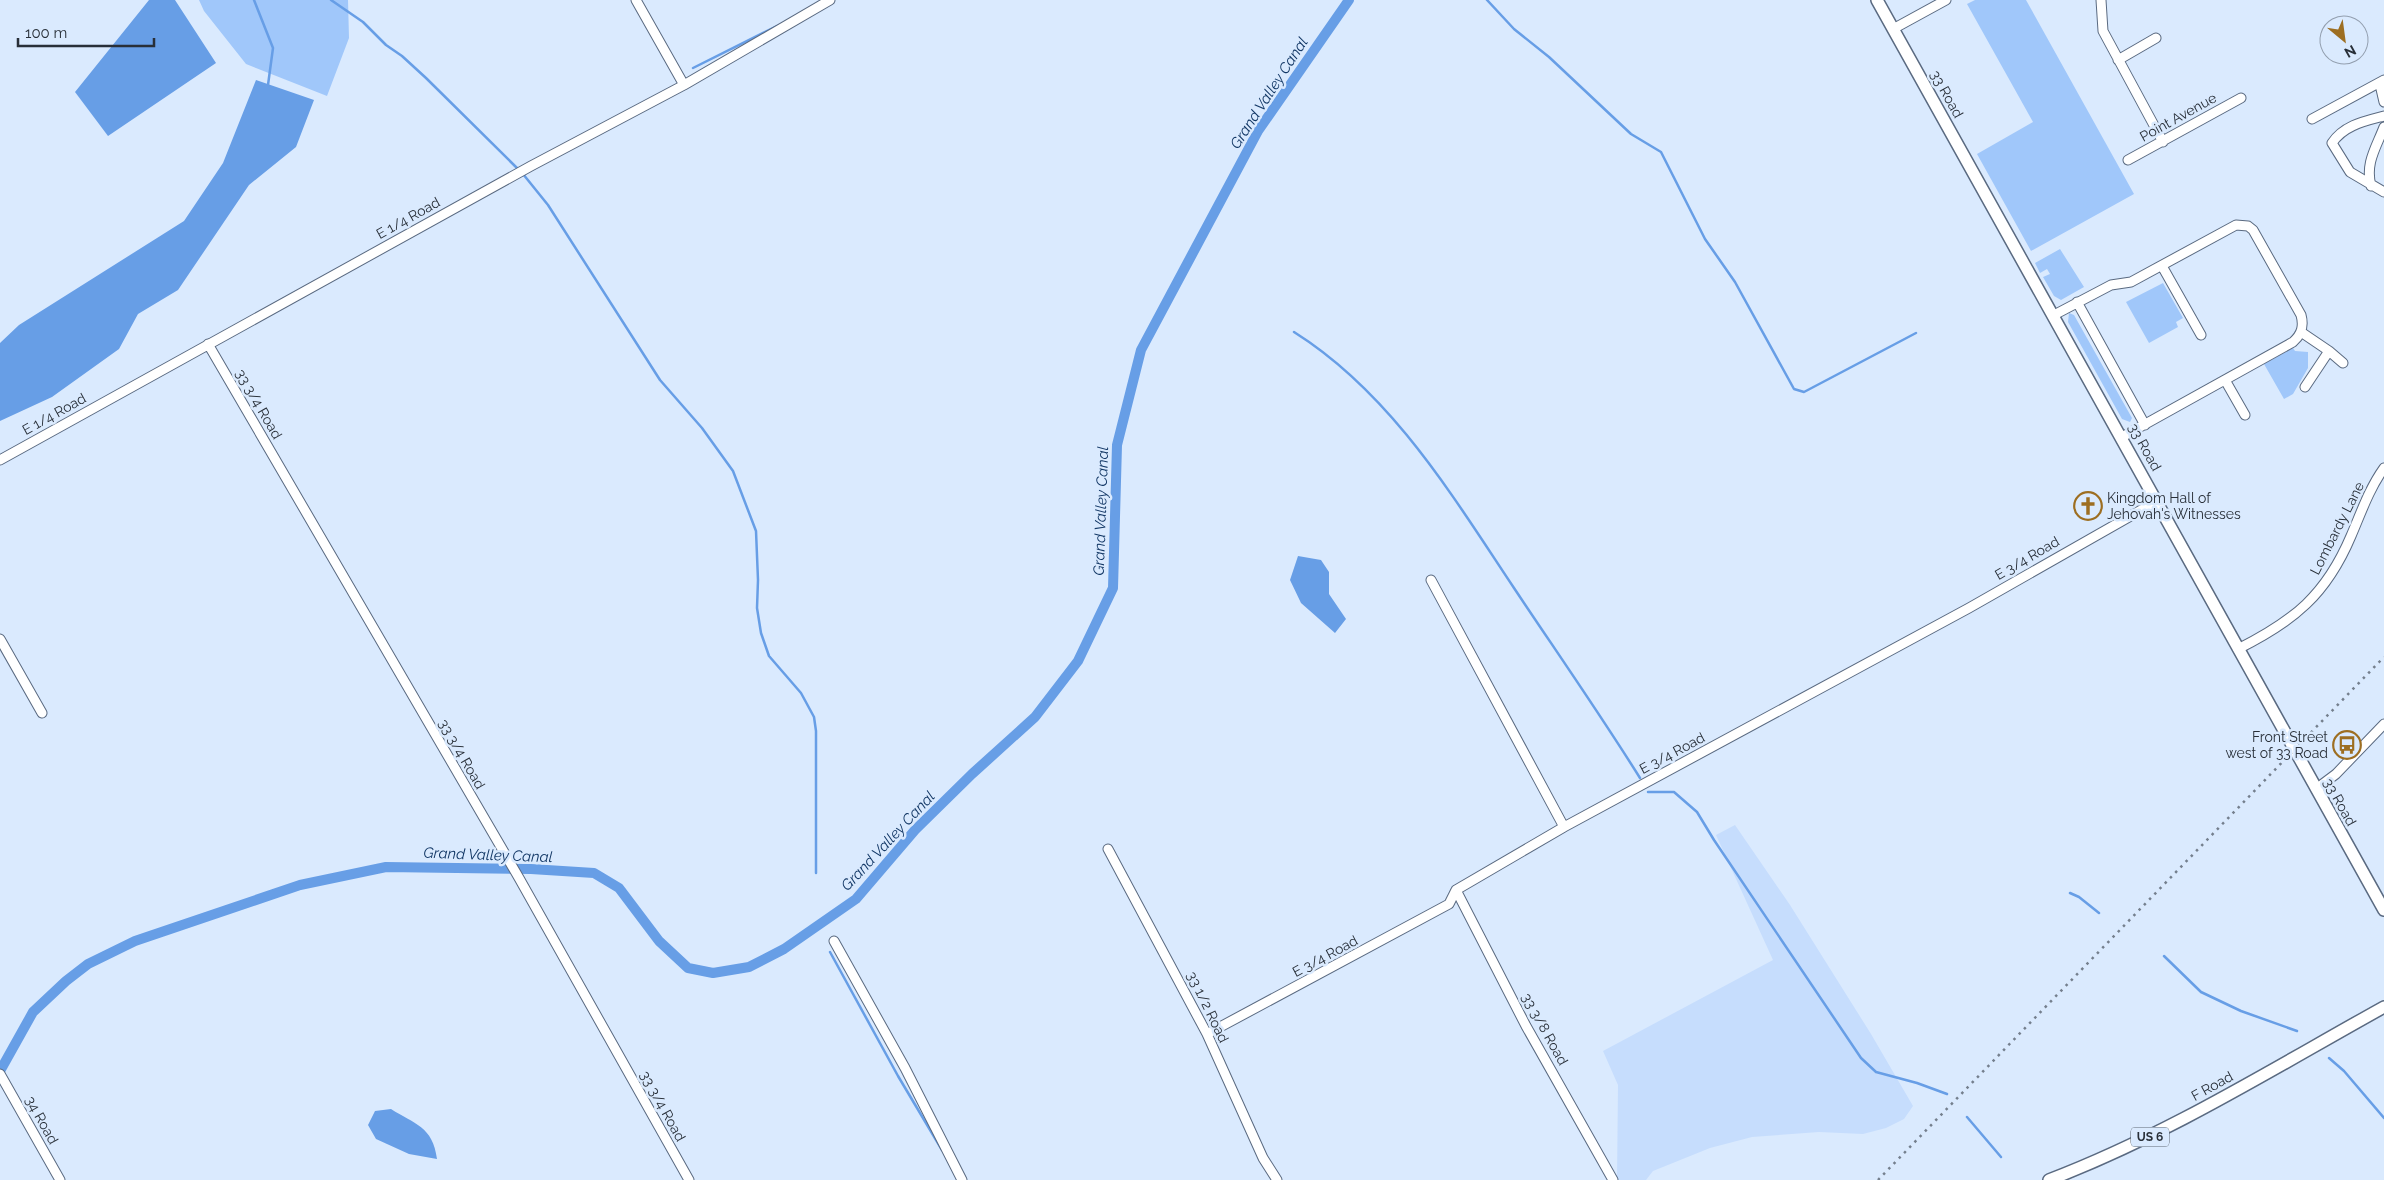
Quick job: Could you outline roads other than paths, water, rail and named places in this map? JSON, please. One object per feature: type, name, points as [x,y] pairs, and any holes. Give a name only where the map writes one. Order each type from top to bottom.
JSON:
[{"type":"main road","name":"33 Road","points":[[1877,0],[2384,910]]},
{"type":"main road","name":"F Road","points":[[2049,1180],[2099,1161],[2163,1130],[2384,1007]]},
{"type":"street","points":[[636,0],[684,85]]},
{"type":"street","name":"E 1/4 Road","points":[[0,460],[208,344],[684,85],[830,0]]},
{"type":"street","points":[[1893,29],[1946,0]]},
{"type":"street","points":[[2101,0],[2103,31],[2162,142]]},
{"type":"street","points":[[2118,60],[2156,38]]},
{"type":"street","points":[[2312,119],[2381,84],[2384,102]]},
{"type":"street","name":"Point Avenue","points":[[2128,160],[2241,98]]},
{"type":"street","points":[[2384,116],[2348,127],[2336,136],[2332,143],[2350,172],[2384,192]]},
{"type":"street","points":[[2371,186],[2368,171],[2371,156],[2384,127]]},
{"type":"street","points":[[2054,315],[2110,285],[2131,282],[2236,225],[2248,226],[2253,230],[2300,314],[2302,320],[2301,332],[2293,342],[2122,437]]},
{"type":"street","points":[[2162,266],[2201,335]]},
{"type":"street","points":[[2077,302],[2144,425]]},
{"type":"street","points":[[2301,332],[2343,363]]},
{"type":"street","name":"33 3/4 Road","points":[[208,344],[519,878],[689,1180]]},
{"type":"street","points":[[2305,387],[2329,352]]},
{"type":"street","points":[[2225,380],[2245,415]]},
{"type":"street","name":"Lombardy Lane","points":[[2238,649],[2286,623],[2320,590],[2342,555],[2371,489],[2384,468]]},
{"type":"street","name":"E 3/4 Road","points":[[1207,1034],[1449,904],[1456,890],[1564,827],[1969,608],[2056,556],[2157,501]]},
{"type":"street","points":[[1431,580],[1564,827]]},
{"type":"street","points":[[0,640],[42,713]]},
{"type":"street","points":[[2316,789],[2336,774],[2384,724]]},
{"type":"street","name":"33 1/2 Road","points":[[1108,849],[1207,1034],[1263,1158],[1277,1180]]},
{"type":"street","name":"33 3/8 Road","points":[[1456,890],[1526,1026],[1613,1180]]},
{"type":"street","points":[[834,941],[905,1068],[962,1180]]},
{"type":"street","name":"34 Road","points":[[0,1074],[60,1180]]},
{"type":"waterway","points":[[254,0],[273,48],[268,85]]},
{"type":"waterway","points":[[331,0],[363,22],[386,45],[402,56],[519,170]]},
{"type":"waterway","name":"Grand Valley Canal","points":[[0,1071],[33,1012],[66,981],[88,964],[135,941],[300,885],[386,867],[531,869],[594,873],[619,888],[659,941],[688,968],[713,973],[749,967],[784,949],[856,899],[915,830],[972,774],[1035,717],[1078,661],[1113,588],[1117,445],[1141,350],[1258,131],[1349,0]]},
{"type":"waterway","points":[[1487,0],[1514,29],[1549,57],[1631,134],[1661,152],[1705,239],[1735,282],[1794,389],[1804,392],[1916,333]]},
{"type":"waterway","points":[[693,68],[777,26]]},
{"type":"waterway","points":[[523,174],[548,205],[660,380],[702,428],[733,471],[756,531],[757,608],[761,633],[769,656],[801,693],[814,717],[816,731],[816,873]]},
{"type":"waterway","points":[[1294,332],[1329,357],[1361,385],[1390,415],[1417,448],[1467,517],[1640,778]]},
{"type":"waterway","points":[[1648,792],[1674,792],[1697,812],[1861,1058],[1876,1072],[1917,1083],[1947,1094]]},
{"type":"waterway","points":[[2070,893],[2079,897],[2099,913]]},
{"type":"waterway","points":[[830,952],[898,1076],[942,1150]]},
{"type":"waterway","points":[[2164,956],[2201,992],[2241,1011],[2297,1031]]},
{"type":"waterway","points":[[2329,1058],[2344,1071],[2384,1118]]},
{"type":"waterway","points":[[1967,1117],[2001,1157]]},
{"type":"railway","points":[[1878,1180],[2384,657]]},
{"type":"place","name":"Kingdom Hall of Jehovah's Witnesses","points":[[2088,506]]},
{"type":"place","name":"Front Street west of 33 Road","points":[[2347,745]]}]
